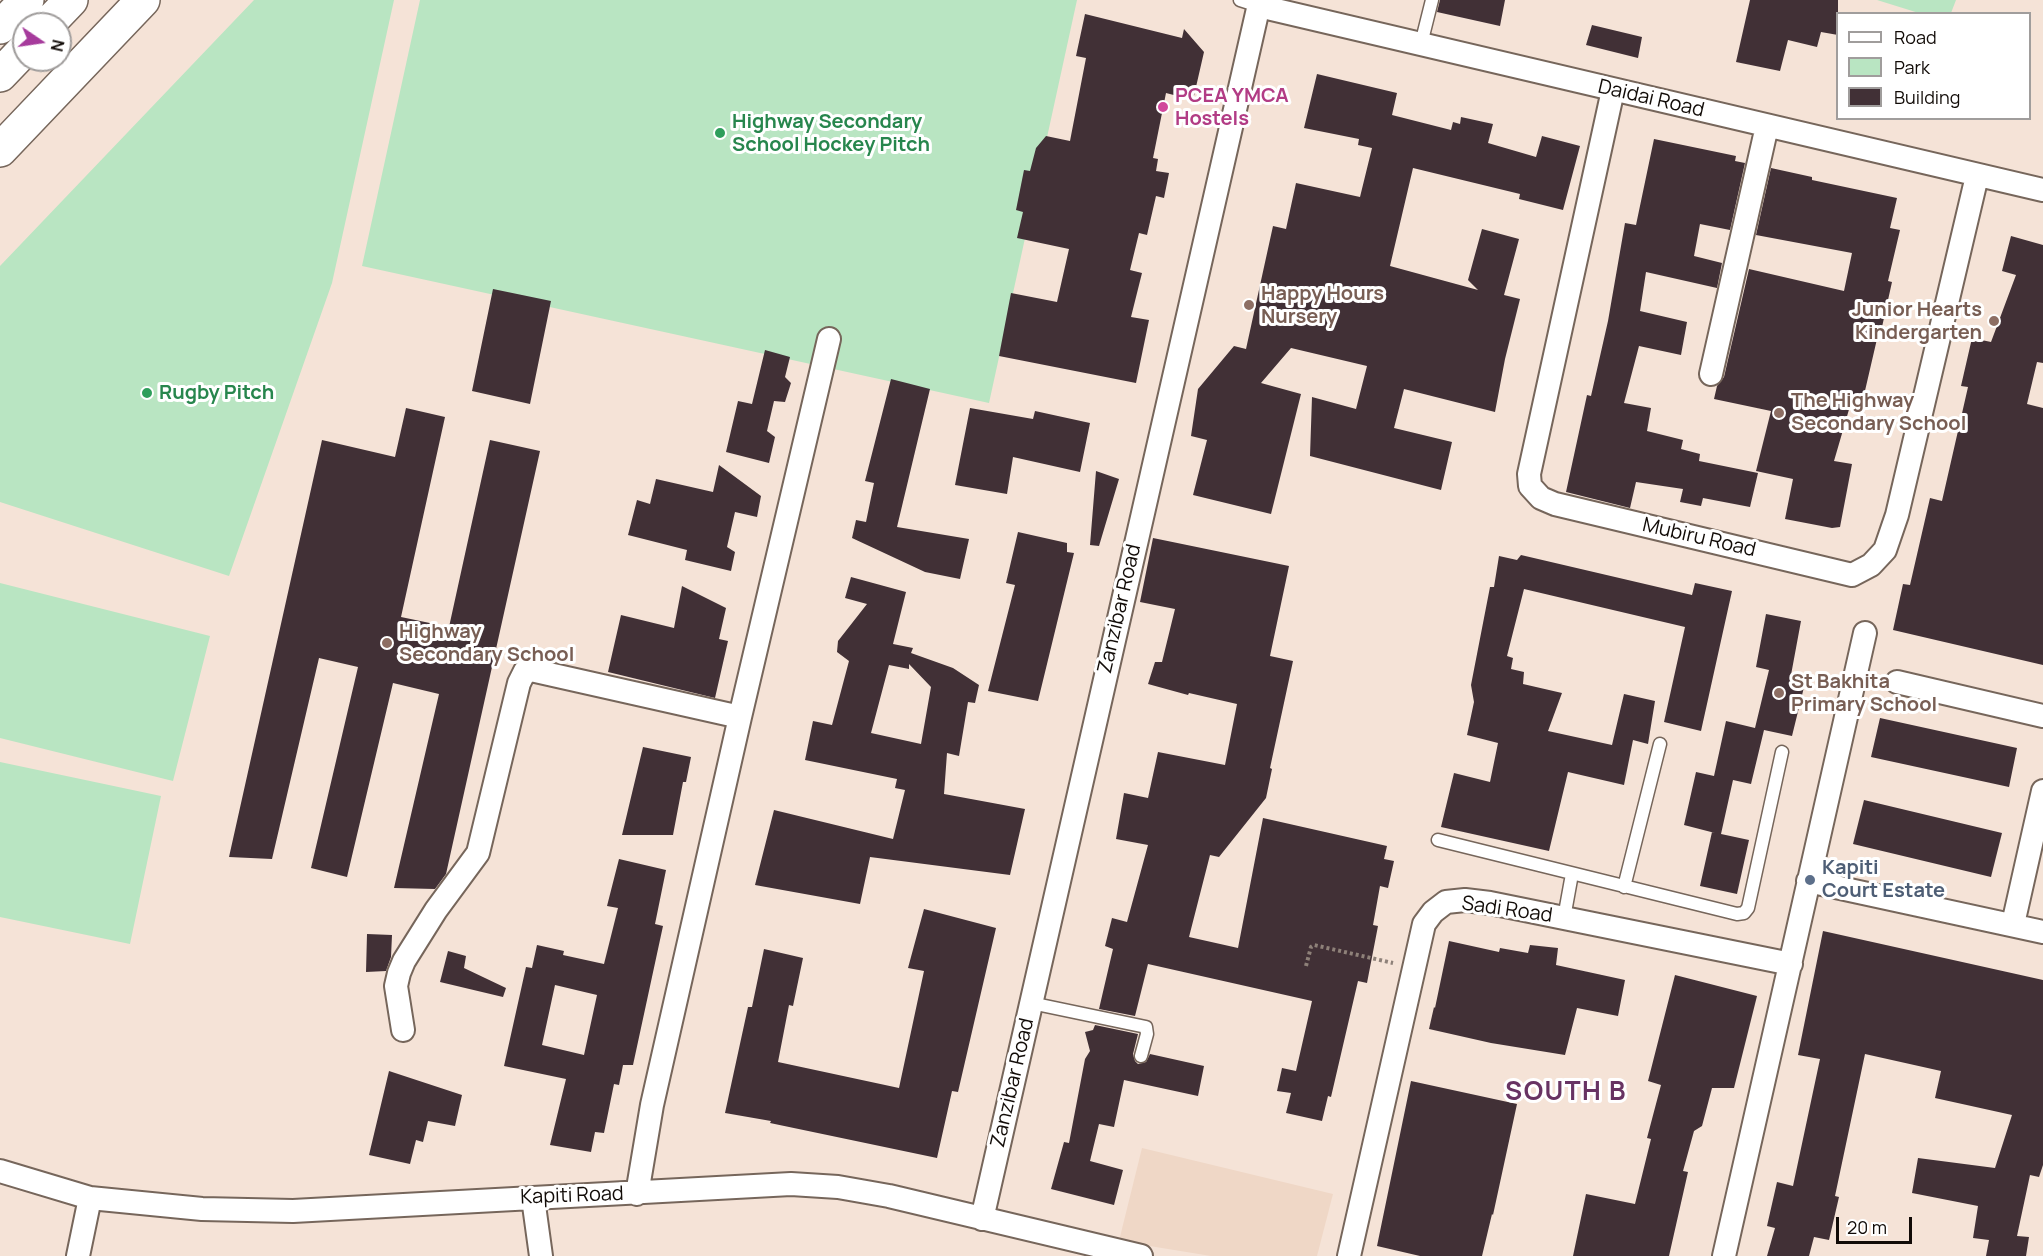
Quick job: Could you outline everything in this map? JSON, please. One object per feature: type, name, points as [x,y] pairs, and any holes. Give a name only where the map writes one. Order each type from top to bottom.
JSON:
[{"type":"highway","points":[[0,27],[27,0]]},
{"type":"highway","points":[[60,12],[71,0]]},
{"type":"highway","points":[[0,150],[143,0]]},
{"type":"highway","points":[[0,75],[12,62]]},
{"type":"street","name":"Daidai Road","points":[[1253,2],[1613,90],[2043,190]]},
{"type":"street","name":"Zanzibar Road","points":[[982,1219],[1253,2]]},
{"type":"street","name":"Mubiru Road","points":[[1613,90],[1529,474],[1530,486],[1541,498],[1556,504],[1852,575],[1871,565],[1885,550],[1897,515],[1977,176]]},
{"type":"street","points":[[1711,374],[1767,126]]},
{"type":"street","points":[[637,1194],[652,1105],[829,339]]},
{"type":"street","points":[[1724,1256],[1865,633]]},
{"type":"street","points":[[403,1030],[396,986],[399,972],[436,910],[478,853],[519,683],[525,671],[531,670],[740,717]]},
{"type":"street","points":[[1897,682],[2043,716]]},
{"type":"street","points":[[2013,924],[2043,791]]},
{"type":"street","points":[[1808,881],[2043,932]]},
{"type":"street","name":"Sadi Road","points":[[1349,1256],[1424,924],[1433,912],[1446,902],[1465,900],[1791,964]]},
{"type":"street","name":"Kapiti Road","points":[[0,1171],[90,1198],[202,1209],[293,1211],[791,1184],[838,1187],[889,1196],[1141,1256]]},
{"type":"street","points":[[78,1256],[90,1198]]},
{"type":"street","points":[[533,1198],[541,1256]]},
{"type":"lane","points":[[1421,44],[1432,0]]},
{"type":"lane","points":[[1624,887],[1660,744]]},
{"type":"lane","points":[[1438,840],[1737,914],[1744,913],[1749,908],[1782,752]]},
{"type":"lane","points":[[1564,918],[1572,874]]},
{"type":"lane","points":[[1031,1003],[1146,1027],[1147,1034],[1141,1056]]},
{"type":"path","points":[[1306,966],[1311,947],[1314,945],[1414,969]]},
{"type":"shaded area","points":[[1142,1148],[1333,1194],[1317,1256],[1211,1256],[1119,1241]]},
{"type":"green space","name":"Rugby Pitch","points":[[254,0],[394,0],[332,283],[229,576],[0,502],[0,266]]},
{"type":"green space","name":"Highway Secondary School Hockey Pitch","points":[[420,0],[1077,0],[989,403],[362,266]]},
{"type":"green space","points":[[1877,0],[1956,0],[1951,12],[1916,12]]},
{"type":"green space","points":[[0,583],[210,636],[173,781],[0,738]]},
{"type":"green space","points":[[0,762],[161,796],[130,944],[0,917]]},
{"type":"building","points":[[1440,0],[1505,0],[1500,26],[1437,12]]},
{"type":"building","points":[[1750,0],[1838,0],[1836,35],[1821,32],[1817,47],[1788,40],[1780,71],[1736,62]]},
{"type":"building","points":[[1085,14],[1182,38],[1184,29],[1204,52],[1193,100],[1166,93],[1153,158],[1158,159],[1156,171],[1169,173],[1164,198],[1156,196],[1147,235],[1139,233],[1130,270],[1142,273],[1131,317],[1149,320],[1136,383],[999,356],[1011,293],[1057,302],[1069,249],[1017,238],[1023,212],[1016,210],[1024,170],[1030,171],[1036,148],[1046,136],[1070,141],[1086,58],[1076,56]]},
{"type":"building","points":[[1592,25],[1642,37],[1638,58],[1586,45]]},
{"type":"building","points":[[1317,74],[1397,93],[1392,115],[1451,130],[1453,122],[1460,124],[1461,117],[1493,124],[1488,143],[1536,157],[1542,136],[1580,146],[1563,210],[1519,199],[1520,194],[1413,168],[1390,266],[1478,290],[1468,280],[1482,229],[1519,239],[1504,295],[1520,299],[1495,412],[1404,389],[1394,428],[1452,442],[1441,490],[1310,456],[1312,397],[1356,409],[1367,366],[1291,348],[1261,383],[1301,394],[1271,514],[1193,495],[1207,440],[1191,436],[1198,389],[1234,346],[1246,349],[1273,226],[1286,229],[1296,183],[1360,197],[1372,148],[1358,145],[1359,139],[1304,128]]},
{"type":"building","points":[[1654,139],[1736,156],[1735,161],[1745,163],[1730,230],[1700,224],[1694,256],[1722,263],[1717,288],[1646,272],[1640,311],[1687,322],[1681,355],[1639,346],[1624,403],[1651,408],[1647,431],[1683,440],[1681,449],[1700,454],[1699,461],[1758,473],[1750,507],[1703,498],[1701,506],[1680,502],[1683,489],[1636,482],[1630,508],[1566,492],[1587,395],[1591,396],[1608,321],[1625,223],[1636,225]]},
{"type":"building","points":[[1771,168],[1812,177],[1812,180],[1897,198],[1890,228],[1900,230],[1888,281],[1892,282],[1882,327],[1880,326],[1861,408],[1850,406],[1834,461],[1852,464],[1840,527],[1832,528],[1785,519],[1793,479],[1756,471],[1771,411],[1714,399],[1717,386],[1724,377],[1749,269],[1844,291],[1852,253],[1756,235]]},
{"type":"building","points":[[2011,236],[2043,245],[2043,363],[2037,362],[2027,404],[2043,408],[2043,665],[1893,630],[1903,584],[1910,585],[1930,498],[1942,501],[1968,387],[1961,386],[1972,338],[1991,342],[2016,275],[2002,271]]},
{"type":"building","points":[[493,289],[551,301],[530,404],[472,391]]},
{"type":"building","points":[[765,350],[790,357],[785,377],[791,383],[785,402],[774,401],[767,431],[775,437],[769,463],[726,452],[738,401],[752,404]]},
{"type":"building","points":[[891,379],[930,389],[897,527],[969,539],[960,579],[925,572],[852,538],[856,520],[866,522],[874,483],[865,481]]},
{"type":"building","name":"Highway Secondary School","points":[[406,408],[445,417],[401,617],[449,627],[490,440],[540,451],[446,874],[435,889],[394,888],[439,694],[393,683],[347,877],[311,868],[358,667],[319,658],[272,859],[229,857],[322,440],[395,457]]},
{"type":"building","points":[[970,408],[1033,419],[1035,411],[1090,423],[1080,472],[1013,457],[1007,494],[955,485]]},
{"type":"building","points":[[719,465],[761,496],[757,517],[735,512],[727,547],[735,552],[731,571],[685,560],[687,550],[628,535],[637,500],[650,504],[656,479],[713,492]]},
{"type":"building","points":[[1096,471],[1119,479],[1099,546],[1090,545]]},
{"type":"building","points":[[1018,532],[1067,543],[1067,552],[1074,553],[1038,701],[988,691],[1015,585],[1006,583]]},
{"type":"building","points":[[1153,538],[1289,566],[1270,656],[1293,661],[1270,768],[1272,769],[1266,798],[1219,857],[1210,855],[1189,937],[1238,948],[1263,818],[1387,846],[1384,859],[1394,861],[1388,888],[1380,886],[1373,925],[1378,926],[1367,983],[1358,981],[1331,1097],[1328,1096],[1322,1121],[1286,1113],[1291,1093],[1277,1091],[1282,1068],[1296,1071],[1312,1001],[1148,964],[1135,1016],[1099,1009],[1113,949],[1105,946],[1112,918],[1127,922],[1148,845],[1116,839],[1124,793],[1148,798],[1158,752],[1225,765],[1237,704],[1189,693],[1188,695],[1148,684],[1155,662],[1162,662],[1175,609],[1140,602]]},
{"type":"building","points":[[1521,555],[1692,595],[1695,583],[1732,591],[1701,731],[1664,722],[1685,627],[1524,589],[1507,656],[1513,658],[1511,669],[1524,672],[1523,684],[1562,693],[1548,731],[1612,745],[1624,694],[1655,701],[1648,744],[1633,740],[1624,785],[1568,772],[1549,851],[1441,827],[1454,773],[1490,782],[1498,743],[1467,735],[1474,702],[1471,685],[1490,587],[1494,587],[1499,556],[1517,560]]},
{"type":"building","points":[[851,577],[906,592],[893,644],[913,648],[911,653],[953,668],[979,685],[975,703],[968,702],[959,756],[947,753],[944,794],[1025,809],[1010,875],[870,857],[860,904],[755,885],[774,810],[893,839],[905,790],[895,788],[897,779],[805,760],[813,721],[832,725],[849,661],[837,652],[838,641],[867,604],[845,598]],"holes":[[[909,664],[931,687],[921,744],[871,733],[889,665],[909,669]]]},
{"type":"building","points":[[682,586],[726,608],[719,639],[728,641],[715,698],[608,672],[621,615],[674,628]]},
{"type":"building","points":[[1766,614],[1801,621],[1791,675],[1806,679],[1792,736],[1764,730],[1751,784],[1733,780],[1721,834],[1749,840],[1737,894],[1700,886],[1712,832],[1684,825],[1696,772],[1714,776],[1726,721],[1755,728],[1769,670],[1756,667]]},
{"type":"building","points":[[1880,718],[2017,748],[2009,787],[1871,757]]},
{"type":"building","points":[[643,747],[691,757],[686,782],[683,782],[673,835],[622,835]]},
{"type":"building","points":[[1864,800],[2002,833],[1991,877],[1853,844]]},
{"type":"building","points":[[619,859],[666,870],[655,924],[663,926],[633,1065],[623,1065],[619,1085],[614,1084],[604,1133],[595,1132],[591,1152],[550,1145],[566,1079],[504,1066],[526,967],[532,968],[537,945],[564,951],[563,955],[604,964],[618,908],[607,906]],"holes":[[[555,985],[597,995],[584,1055],[542,1045]]]},
{"type":"building","points":[[924,909],[996,928],[958,1092],[952,1091],[937,1158],[725,1113],[748,1007],[752,1007],[764,949],[803,958],[793,1006],[789,1005],[778,1062],[899,1088],[924,971],[908,968]]},
{"type":"building","points":[[1823,931],[2043,980],[2043,1165],[2039,1177],[2030,1175],[2017,1236],[2029,1237],[2026,1256],[1986,1256],[1989,1240],[1973,1238],[1978,1206],[1912,1193],[1918,1158],[1995,1168],[2012,1115],[1935,1098],[1941,1071],[1865,1054],[1835,1196],[1839,1197],[1829,1240],[1814,1237],[1809,1256],[1767,1256],[1775,1228],[1767,1226],[1777,1182],[1793,1186],[1820,1059],[1798,1055]]},
{"type":"building","points":[[367,934],[392,935],[391,957],[386,971],[366,972]]},
{"type":"building","points":[[1449,941],[1499,952],[1500,948],[1528,953],[1530,945],[1558,948],[1556,965],[1625,980],[1618,1016],[1577,1008],[1565,1055],[1491,1043],[1429,1029]]},
{"type":"building","points":[[448,951],[466,956],[464,968],[506,988],[503,997],[440,982]]},
{"type":"building","points":[[1675,975],[1757,996],[1734,1088],[1712,1088],[1702,1126],[1694,1131],[1683,1171],[1688,1172],[1669,1256],[1573,1256],[1586,1194],[1635,1204],[1651,1139],[1647,1138],[1661,1085],[1648,1081]]},
{"type":"building","points":[[1095,1025],[1138,1034],[1133,1054],[1138,1064],[1146,1062],[1150,1054],[1204,1066],[1198,1096],[1124,1080],[1114,1127],[1099,1124],[1090,1161],[1123,1170],[1114,1205],[1051,1189],[1064,1142],[1069,1143],[1085,1059],[1090,1051],[1085,1032],[1093,1030]]},
{"type":"building","points":[[389,1071],[462,1095],[455,1126],[428,1121],[423,1142],[416,1140],[410,1164],[369,1155]]},
{"type":"building","points":[[1411,1081],[1517,1104],[1482,1256],[1420,1256],[1377,1246]]},
{"type":"place","name":"PCEA YMCA Hostels","points":[[1163,107]]},
{"type":"place","name":"Highway Secondary School Hockey Pitch","points":[[720,133]]},
{"type":"place","name":"Happy Hours Nursery","points":[[1249,305]]},
{"type":"place","name":"Junior Hearts Kindergarten","points":[[1994,321]]},
{"type":"place","name":"Rugby Pitch","points":[[147,393]]},
{"type":"place","name":"The Highway Secondary School","points":[[1779,413]]},
{"type":"place","name":"Highway Secondary School","points":[[387,643]]},
{"type":"place","name":"St Bakhita Primary School","points":[[1779,693]]},
{"type":"place","name":"Kapiti Court Estate","points":[[1810,880]]},
{"type":"district","name":"SOUTH B","points":[[1566,1093]]}]
